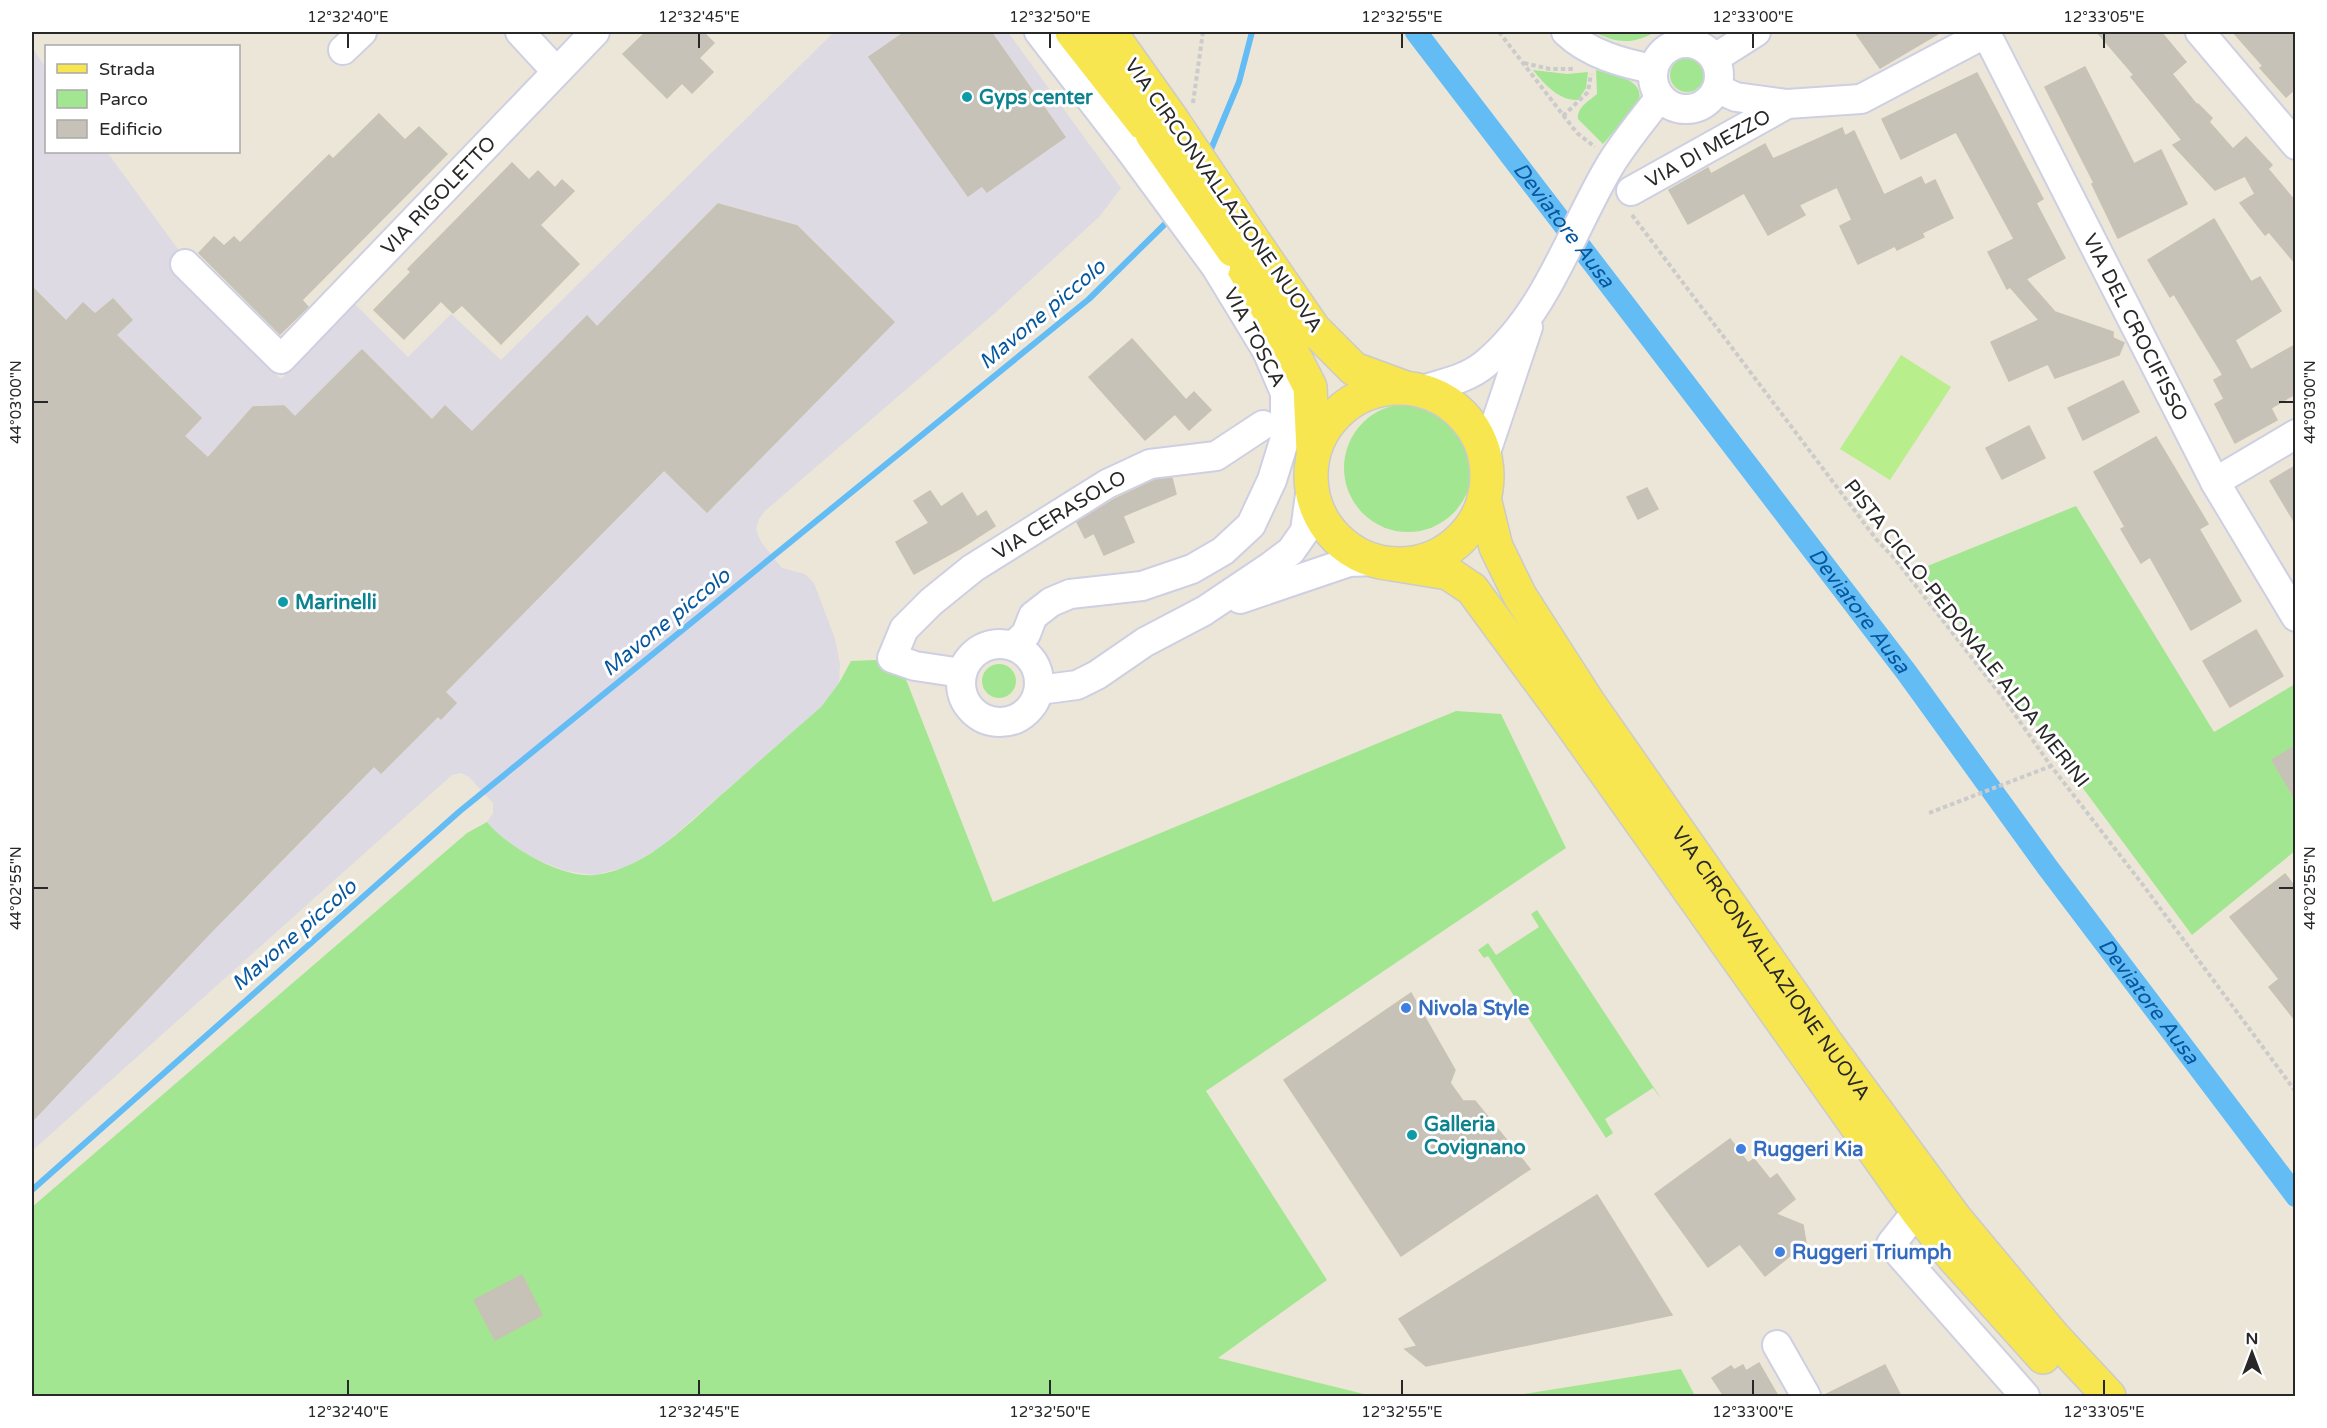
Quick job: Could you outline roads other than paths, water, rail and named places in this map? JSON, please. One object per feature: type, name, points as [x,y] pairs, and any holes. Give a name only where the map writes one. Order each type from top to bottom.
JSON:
[{"type":"main road","name":"VIA CIRCONVALLAZIONE NUOVA","points":[[1072,32],[1161,128]]},
{"type":"main road","name":"VIA CIRCONVALLAZIONE NUOVA","points":[[1110,32],[1161,128],[1285,338],[1310,387],[1313,453]]},
{"type":"main road","name":"VIA CIRCONVALLAZIONE NUOVA","points":[[1233,251],[1354,369],[1413,389]]},
{"type":"main road","points":[[1387,388],[1413,389],[1437,396],[1462,414],[1480,440],[1485,455],[1487,484],[1484,498],[1469,529],[1457,542],[1427,559],[1385,562],[1360,555],[1345,546],[1332,534],[1315,504],[1311,487],[1313,453],[1329,422],[1348,404],[1370,392],[1387,388]]},
{"type":"main road","name":"VIA CIRCONVALLAZIONE NUOVA","points":[[1484,498],[1496,547],[1520,596],[1588,702],[1827,1044],[1955,1218],[2054,1336],[2109,1396]]},
{"type":"main road","name":"VIA CIRCONVALLAZIONE NUOVA","points":[[1385,562],[1448,573],[1472,590],[1567,718],[1917,1211],[1954,1258],[2078,1396]]},
{"type":"street","points":[[520,32],[556,71]]},
{"type":"street","name":"VIA RIGOLETTO","points":[[185,264],[281,359],[595,32]]},
{"type":"street","name":"VIA TOSCA","points":[[1013,646],[1026,634],[1033,616],[1051,602],[1070,594],[1142,586],[1192,569],[1223,551],[1251,525],[1272,480],[1286,438],[1285,393],[1267,351],[1233,251],[1161,128],[1039,32]]},
{"type":"street","points":[[1566,32],[1577,42],[1621,63],[1653,69]]},
{"type":"street","points":[[1715,58],[1756,32]]},
{"type":"street","name":"VIA DI MEZZO","points":[[1718,89],[1736,98],[1787,105],[1861,99],[1987,32]]},
{"type":"street","name":"VIA DEL CROCIFISSO","points":[[1987,32],[2215,482],[2295,617]]},
{"type":"street","points":[[2200,32],[2295,145]]},
{"type":"street","points":[[1686,42],[1697,44],[1707,49],[1715,58],[1719,68],[1718,89],[1705,104],[1686,110],[1667,104],[1655,89],[1653,69],[1657,59],[1665,50],[1674,45],[1686,42]]},
{"type":"street","points":[[1485,455],[1535,308],[1602,156],[1660,97]]},
{"type":"street","name":"VIA DI MEZZO","points":[[1631,191],[1787,105]]},
{"type":"street","points":[[1413,389],[1467,376],[1483,366],[1498,353],[1535,308]]},
{"type":"street","name":"VIA CERASOLO","points":[[962,673],[915,666],[892,658],[904,629],[931,602],[973,568],[1107,484],[1149,464],[1216,456],[1263,425]]},
{"type":"street","points":[[2215,482],[2295,434]]},
{"type":"street","points":[[1039,690],[1077,685],[1097,675],[1145,642],[1204,611],[1291,551],[1305,531],[1311,487]]},
{"type":"street","points":[[1204,611],[1349,562],[1385,562]]},
{"type":"street","points":[[1001,644],[1013,646],[1023,651],[1037,668],[1039,690],[1035,702],[1017,719],[992,722],[980,717],[970,709],[963,692],[962,673],[976,652],[988,646],[1001,644]]},
{"type":"street","points":[[1917,1211],[1891,1244],[2025,1396]]},
{"type":"street","points":[[1777,1345],[1806,1396]]},
{"type":"waterway","name":"Mavone piccolo","points":[[1209,154],[1239,82],[1252,32]]},
{"type":"waterway","name":"Deviatore Ausa","points":[[1416,32],[1907,673],[2048,868],[2296,1196]]},
{"type":"waterway","name":"Mavone piccolo","points":[[32,1190],[460,811],[1089,299],[1170,219]]},
{"type":"place","name":"Gyps center","points":[[967,97]]},
{"type":"place","name":"Marinelli","points":[[283,602]]},
{"type":"place","name":"Nivola Style","points":[[1406,1008]]},
{"type":"place","name":"Galleria Covignano","points":[[1412,1135]]},
{"type":"place","name":"Ruggeri Kia","points":[[1741,1149]]},
{"type":"place","name":"Ruggeri Triumph","points":[[1780,1252]]}]
